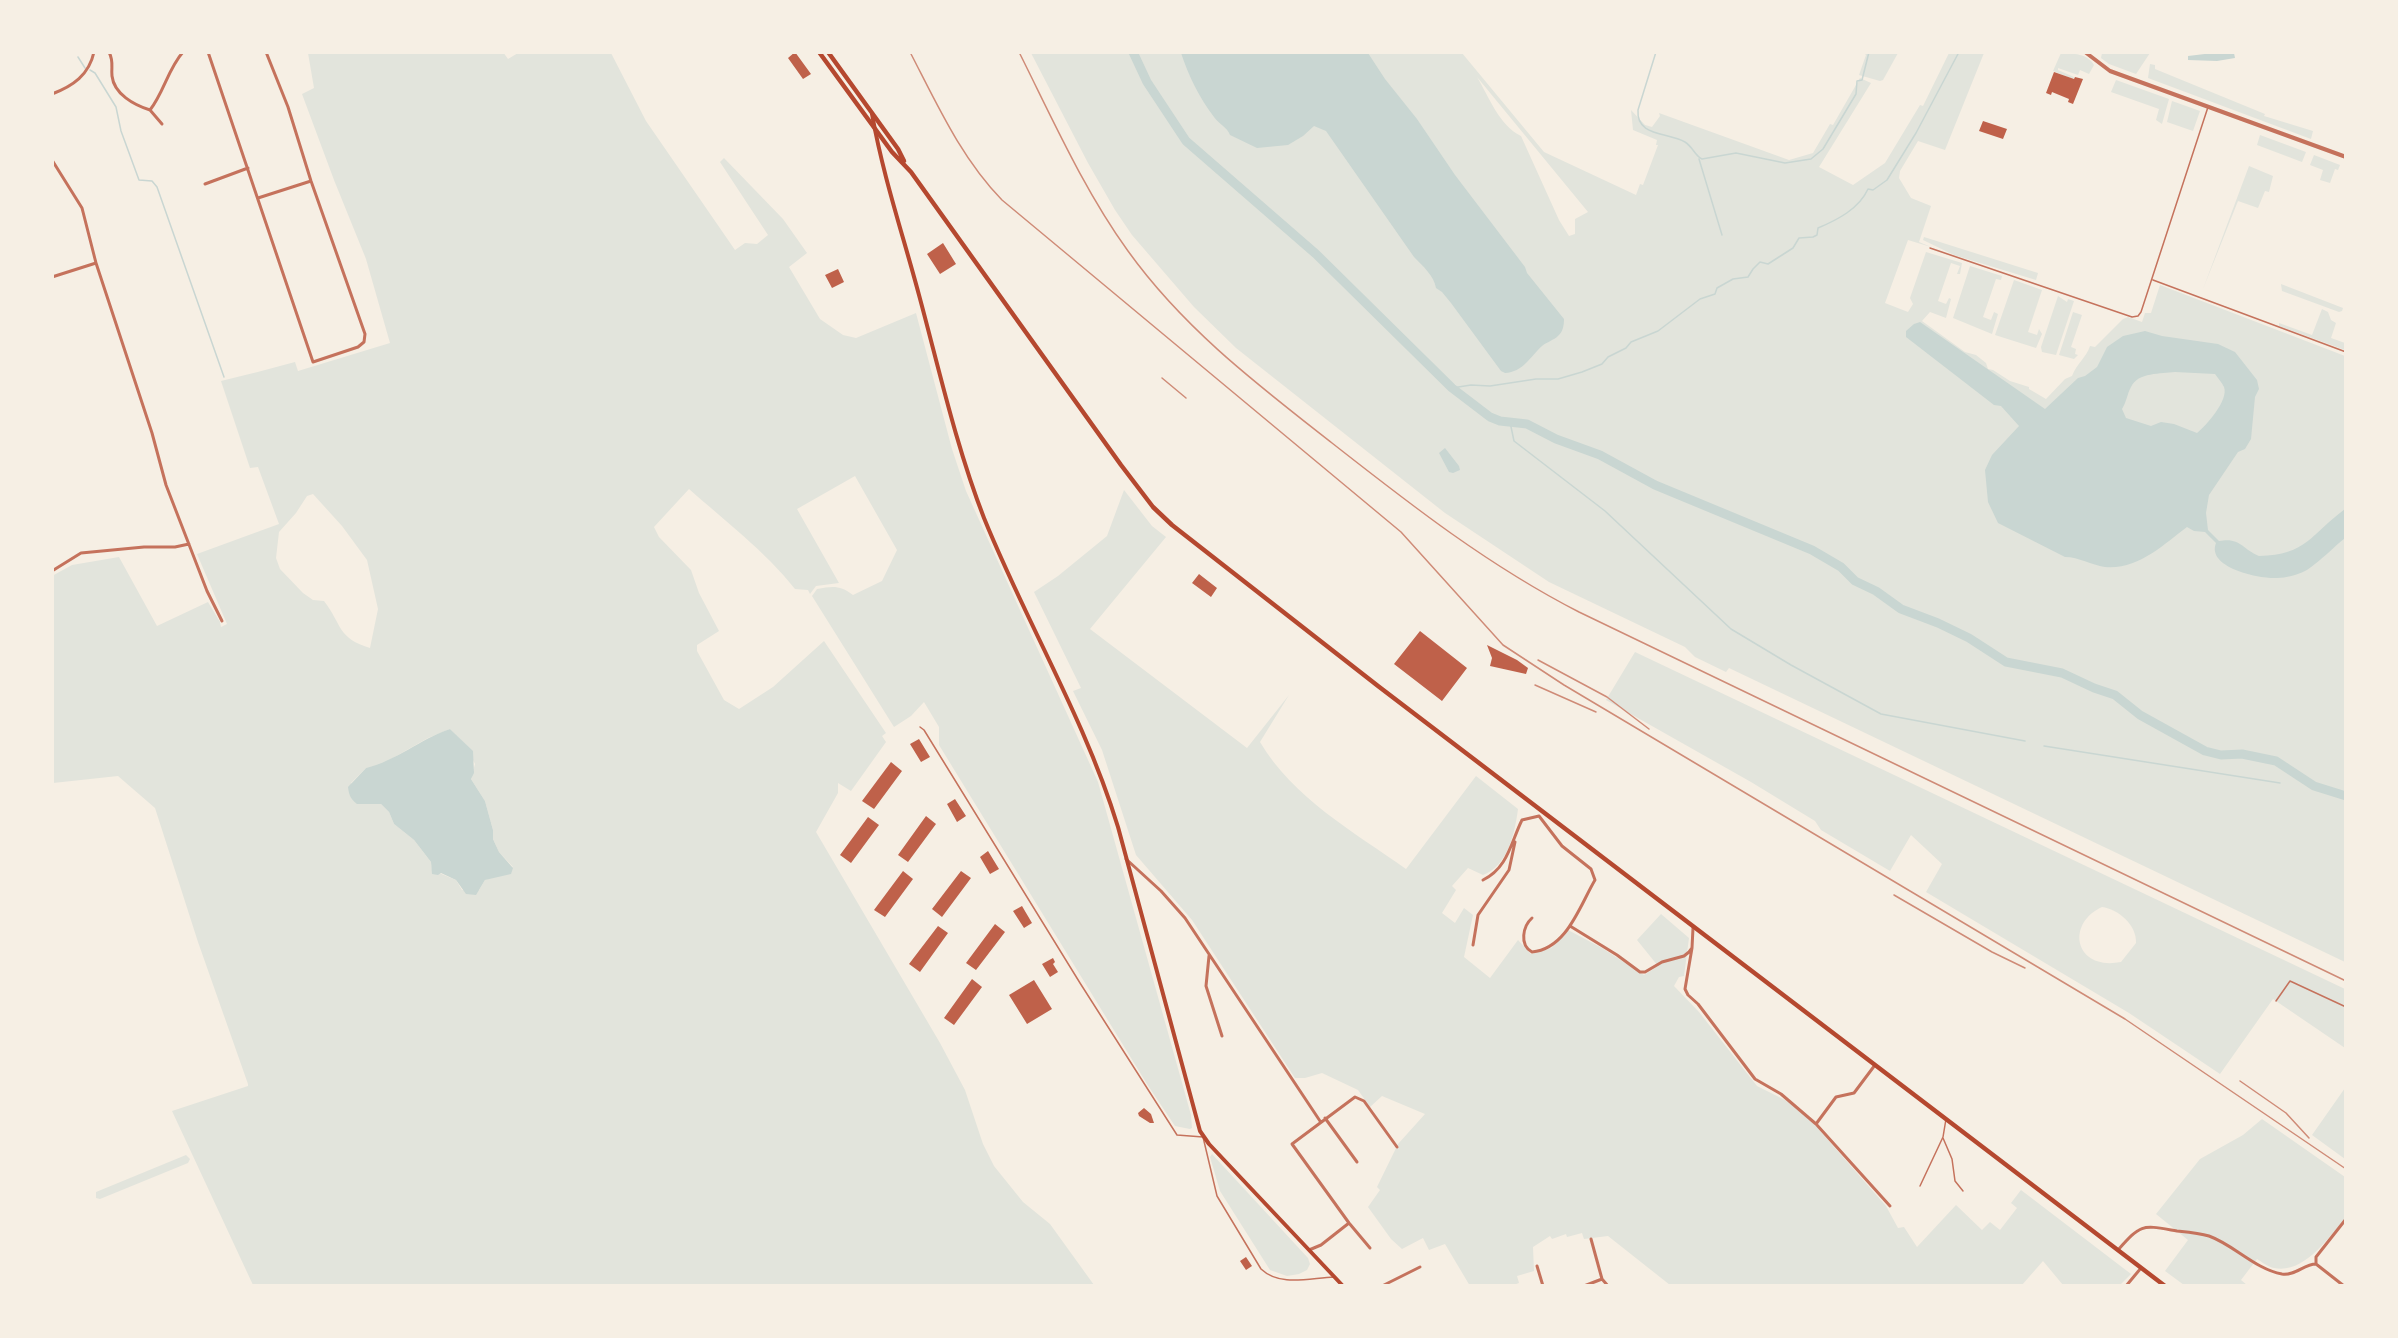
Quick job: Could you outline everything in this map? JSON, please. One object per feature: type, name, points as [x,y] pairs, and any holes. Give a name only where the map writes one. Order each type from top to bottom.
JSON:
[{"type":"main road","points":[[819,52],[875,129],[905,164],[1074,401],[1153,507],[1194,543],[2165,1286]]},
{"type":"main road","points":[[828,52],[898,149],[905,164]]},
{"type":"main road","points":[[872,114],[941,376],[980,506],[1008,573],[1087,742],[1106,790],[1200,1131],[1203,1137],[1343,1286]]},
{"type":"street","points":[[52,94],[73,85],[81,78],[92,63],[94,52]]},
{"type":"street","points":[[109,52],[113,60],[112,76],[118,89],[131,102],[150,110],[162,124]]},
{"type":"street","points":[[150,110],[160,95],[173,65],[183,52]]},
{"type":"street","points":[[208,52],[313,362],[362,344],[365,338],[360,315],[311,181],[298,135],[266,52]]},
{"type":"street","points":[[2085,52],[2110,71],[2346,157]]},
{"type":"street","points":[[52,160],[82,208],[96,263],[152,433],[166,485],[222,621]]},
{"type":"street","points":[[206,184],[248,168]]},
{"type":"street","points":[[258,198],[311,181]]},
{"type":"street","points":[[52,277],[96,263]]},
{"type":"street","points":[[52,571],[81,553],[144,547],[175,548],[189,544]]},
{"type":"street","points":[[1539,816],[1542,809]]},
{"type":"street","points":[[1473,945],[1480,912],[1509,870],[1522,820],[1539,816]]},
{"type":"street","points":[[1532,918],[1525,928],[1524,943],[1532,952],[1549,945],[1570,926],[1595,880],[1591,869],[1562,846],[1539,816]]},
{"type":"street","points":[[1483,880],[1498,870],[1515,842]]},
{"type":"street","points":[[1126,859],[1177,909],[1320,1121]]},
{"type":"street","points":[[1693,924],[1692,948],[1685,985],[1688,995],[1698,1004],[1755,1079],[1781,1094],[1816,1124],[1890,1206]]},
{"type":"street","points":[[1570,926],[1640,972],[1645,972],[1662,962],[1684,956],[1692,948]]},
{"type":"street","points":[[1209,955],[1206,986],[1222,1036]]},
{"type":"street","points":[[1816,1124],[1836,1097],[1854,1093],[1875,1064]]},
{"type":"street","points":[[1370,1248],[1349,1223],[1292,1144],[1352,1098],[1358,1097],[1364,1101],[1397,1147]]},
{"type":"street","points":[[1325,1118],[1357,1162]]},
{"type":"street","points":[[2316,1264],[2316,1257],[2346,1219]]},
{"type":"street","points":[[1309,1250],[1321,1245],[1349,1223]]},
{"type":"street","points":[[2118,1250],[2134,1232],[2147,1226],[2210,1236],[2262,1266],[2280,1273],[2288,1274],[2316,1264]]},
{"type":"street","points":[[1591,1239],[1602,1279],[1608,1286]]},
{"type":"street","points":[[2316,1264],[2344,1286]]},
{"type":"street","points":[[1537,1266],[1543,1286]]},
{"type":"street","points":[[1382,1286],[1420,1267]]},
{"type":"street","points":[[2126,1286],[2141,1268]]},
{"type":"street","points":[[1584,1286],[1602,1279]]},
{"type":"lane","points":[[1930,248],[2132,317],[2138,316],[2209,106]]},
{"type":"lane","points":[[2152,280],[2346,352]]},
{"type":"lane","points":[[920,727],[924,729],[1074,974],[1177,1135],[1203,1137],[1217,1196],[1261,1269],[1268,1275],[1282,1280],[1335,1277]]},
{"type":"lane","points":[[2276,1000],[2290,981],[2346,1007]]},
{"type":"lane","points":[[1920,1186],[1943,1137],[1946,1119]]},
{"type":"lane","points":[[1943,1137],[1952,1159],[1955,1181],[1963,1191]]},
{"type":"shaded area","points":[[503,52],[508,59],[518,53],[611,53],[646,121],[735,250],[745,243],[757,244],[768,235],[720,162],[724,158],[783,219],[807,253],[789,267],[820,319],[843,335],[856,338],[916,313],[952,449],[966,491],[1098,782],[1191,1115],[1192,1128],[1175,1126],[1147,1084],[939,745],[939,727],[924,702],[911,716],[894,727],[812,596],[817,589],[832,587],[844,589],[853,595],[882,581],[897,550],[855,476],[797,509],[839,583],[816,586],[810,594],[808,590],[795,589],[758,549],[689,489],[654,527],[659,537],[691,570],[699,593],[719,631],[697,645],[697,651],[724,700],[739,709],[773,687],[824,641],[886,733],[882,736],[886,742],[851,791],[838,783],[838,793],[816,832],[940,1043],[965,1090],[983,1144],[994,1166],[1023,1202],[1050,1224],[1094,1285],[253,1285],[172,1111],[248,1086],[248,1084],[198,942],[155,808],[118,776],[53,783],[52,576],[72,565],[119,557],[157,626],[208,602],[221,627],[227,624],[197,554],[279,524],[258,467],[250,468],[221,381],[295,362],[298,371],[390,343],[366,259],[302,94],[314,88],[308,53]],"holes":[[[313,494],[342,526],[367,560],[378,609],[370,648],[351,640],[341,629],[324,601],[313,600],[303,593],[280,569],[276,558],[279,532],[307,496]],[[450,729],[472,751],[471,756],[475,764],[471,779],[485,801],[493,830],[493,839],[499,852],[513,867],[485,880],[479,890],[462,890],[456,880],[432,870],[431,862],[414,840],[394,824],[389,812],[351,783],[366,768],[377,767],[428,738]]]},
{"type":"shaded area","points":[[2102,52],[2150,53],[2136,74],[2109,64],[2101,58]]},
{"type":"shaded area","points":[[1031,53],[1462,53],[1544,152],[1636,195],[1640,184],[1643,185],[1658,145],[1656,145],[1657,140],[1633,130],[1631,110],[1645,125],[1652,127],[1660,116],[1659,113],[1789,160],[1813,153],[1830,124],[1833,125],[1860,78],[1871,83],[1819,167],[1853,185],[1885,163],[1920,105],[1923,106],[1949,53],[1984,53],[1945,150],[1918,141],[1900,171],[1899,178],[1911,198],[1931,206],[1919,242],[1931,247],[1908,240],[1885,303],[1908,312],[1913,304],[1910,298],[1926,252],[1962,263],[1960,274],[1957,274],[1960,266],[1951,263],[1938,301],[1946,304],[1949,298],[1951,299],[1946,318],[1930,312],[1922,321],[1965,352],[1976,355],[1986,363],[1988,369],[2010,381],[2029,387],[2046,399],[2065,379],[2072,376],[2090,346],[2095,347],[2123,319],[2128,317],[2142,322],[2145,313],[2151,313],[2160,285],[2345,356],[2345,962],[1729,668],[1726,672],[1695,657],[1685,647],[1549,582],[1445,513],[1236,348],[1194,307],[1132,235],[1088,163]],"holes":[[[1477,77],[1588,212],[1575,219],[1575,234],[1569,236],[1559,220],[1521,136],[1501,118]]]},
{"type":"shaded area","points":[[1181,53],[1368,53],[1455,175],[1525,267],[1527,273],[1564,319],[1560,334],[1542,346],[1517,370],[1505,373],[1501,371],[1451,303],[1436,288],[1431,275],[1414,257],[1326,131],[1314,126],[1288,145],[1257,148],[1230,135],[1204,102],[1191,79]]},
{"type":"shaded area","points":[[1864,53],[1898,53],[1883,80],[1880,81],[1859,75],[1866,55]]},
{"type":"shaded area","points":[[2061,53],[2084,56],[2094,65],[2089,74],[2080,70],[2078,75],[2058,68],[2074,77],[2073,79],[2053,71]]},
{"type":"shaded area","points":[[2234,53],[2235,58],[2217,61],[2188,60],[2188,56]]},
{"type":"shaded area","points":[[2150,64],[2155,65],[2155,69],[2265,114],[2264,116],[2313,131],[2311,139],[2148,78]]},
{"type":"shaded area","points":[[2116,80],[2169,99],[2162,124],[2156,120],[2159,109],[2111,92]]},
{"type":"shaded area","points":[[2172,101],[2200,111],[2193,131],[2167,122]]},
{"type":"shaded area","points":[[2260,135],[2306,152],[2302,162],[2257,145]]},
{"type":"shaded area","points":[[2314,155],[2340,165],[2338,170],[2335,169],[2330,183],[2320,180],[2323,170],[2310,165]]},
{"type":"shaded area","points":[[2249,166],[2273,176],[2269,192],[2265,191],[2258,208],[2238,201],[2203,289]]},
{"type":"shaded area","points":[[1924,237],[2038,273],[2036,280],[1954,255],[1923,240]]},
{"type":"shaded area","points":[[1970,266],[2002,276],[2001,280],[1996,279],[1983,317],[1991,320],[1994,312],[1998,314],[1992,334],[1953,318]]},
{"type":"shaded area","points":[[2014,280],[2042,290],[2028,332],[2037,335],[2039,329],[2042,334],[2036,348],[1995,335]]},
{"type":"shaded area","points":[[2281,284],[2343,308],[2342,311],[2339,312],[2282,291]]},
{"type":"shaded area","points":[[2058,296],[2067,302],[2068,299],[2074,301],[2056,355],[2042,352],[2041,347]]},
{"type":"shaded area","points":[[2322,309],[2328,312],[2331,320],[2336,323],[2331,338],[2345,343],[2345,350],[2279,326],[2279,323],[2312,335]]},
{"type":"shaded area","points":[[2073,312],[2082,315],[2071,347],[2076,349],[2075,354],[2078,355],[2074,359],[2059,355]]},
{"type":"shaded area","points":[[1920,322],[2045,409],[2078,378],[2097,367],[2107,347],[2123,336],[2145,331],[2162,336],[2218,344],[2235,352],[2257,380],[2259,389],[2255,397],[2251,439],[2245,449],[2238,452],[2209,495],[2206,513],[2208,530],[2219,541],[2236,542],[2259,556],[2275,555],[2288,552],[2307,542],[2345,509],[2345,538],[2309,568],[2295,575],[2280,578],[2248,574],[2226,565],[2215,552],[2216,543],[2205,532],[2194,531],[2187,527],[2149,555],[2128,565],[2105,567],[2065,557],[1998,523],[1988,502],[1985,470],[1992,455],[2019,426],[2001,406],[1994,405],[1906,337],[1906,331]],"holes":[[[2175,372],[2215,374],[2224,387],[2223,399],[2211,419],[2197,433],[2174,424],[2161,422],[2151,426],[2126,418],[2122,409],[2134,382],[2144,376]]]},
{"type":"shaded area","points":[[1445,448],[1460,470],[1449,472],[1439,453]]},
{"type":"shaded area","points":[[1124,490],[1152,526],[1166,537],[1090,629],[1247,748],[1289,695],[1260,742],[1289,780],[1307,797],[1406,869],[1476,776],[1518,809],[1509,847],[1499,864],[1492,871],[1483,875],[1468,868],[1452,886],[1456,890],[1442,913],[1455,923],[1464,908],[1473,915],[1464,957],[1490,978],[1518,940],[1531,954],[1551,948],[1568,930],[1602,948],[1644,975],[1658,966],[1637,940],[1661,914],[1689,938],[1684,976],[1679,977],[1674,986],[1699,1012],[1757,1086],[1789,1102],[1814,1124],[1886,1206],[1898,1228],[1904,1227],[1917,1247],[1956,1205],[1982,1230],[1990,1222],[2000,1230],[2017,1208],[2011,1203],[2021,1190],[2131,1274],[2120,1285],[2063,1285],[2043,1261],[2022,1285],[1670,1285],[1608,1236],[1584,1239],[1582,1233],[1567,1237],[1566,1234],[1552,1239],[1550,1236],[1533,1247],[1534,1271],[1517,1276],[1519,1283],[1511,1286],[1470,1286],[1445,1244],[1429,1250],[1423,1238],[1402,1249],[1391,1239],[1368,1207],[1380,1190],[1377,1187],[1398,1144],[1425,1114],[1382,1096],[1370,1107],[1358,1090],[1322,1073],[1305,1078],[1295,1078],[1192,920],[1136,855],[1102,750],[1073,691],[1081,688],[1034,592],[1058,576],[1107,536]]},
{"type":"shaded area","points":[[1635,652],[2345,989],[2345,1048],[2273,999],[2220,1074],[2129,1013],[1926,892],[1942,864],[1911,835],[1890,871],[1821,830],[1815,821],[1751,782],[1606,700]],"holes":[[[2102,907],[2108,908],[2130,924],[2135,936],[2136,943],[2121,962],[2105,963],[2093,960],[2080,944],[2083,924],[2090,915]]]},
{"type":"shaded area","points":[[450,729],[473,751],[474,773],[471,779],[485,801],[493,830],[493,839],[499,852],[513,868],[511,874],[485,880],[476,895],[466,894],[456,880],[441,873],[432,874],[431,862],[414,840],[394,824],[389,812],[381,804],[357,804],[348,790],[348,787],[366,768],[388,760]]},
{"type":"shaded area","points":[[2345,1088],[2345,1159],[2312,1135]]},
{"type":"shaded area","points":[[2262,1119],[2345,1177],[2345,1219],[2323,1245],[2295,1266],[2274,1268],[2257,1259],[2241,1280],[2247,1285],[2184,1285],[2165,1271],[2188,1240],[2156,1214],[2200,1159],[2243,1135]]},
{"type":"shaded area","points":[[1212,1154],[1308,1258],[1310,1264],[1307,1270],[1287,1276],[1270,1270],[1220,1191],[1210,1157]]},
{"type":"shaded area","points":[[186,1155],[190,1159],[188,1163],[100,1199],[96,1198],[96,1192]]},
{"type":"building","points":[[795,52],[811,74],[803,79],[788,58]]},
{"type":"building","points":[[2054,72],[2074,79],[2075,77],[2083,79],[2073,104],[2068,102],[2069,99],[2052,92],[2051,95],[2046,93]]},
{"type":"building","points":[[1983,121],[2007,129],[2003,139],[1979,131]]},
{"type":"building","points":[[943,243],[956,264],[940,274],[927,254]]},
{"type":"building","points":[[838,269],[844,282],[832,288],[825,275]]},
{"type":"building","points":[[1199,574],[1217,588],[1211,597],[1192,583]]},
{"type":"building","points":[[1420,631],[1467,668],[1442,701],[1394,664]]},
{"type":"building","points":[[1487,645],[1528,668],[1526,674],[1490,666],[1492,658]]},
{"type":"building","points":[[919,739],[930,757],[921,762],[910,744]]},
{"type":"building","points":[[891,762],[902,771],[874,809],[862,801]]},
{"type":"building","points":[[955,799],[966,816],[957,822],[947,804]]},
{"type":"building","points":[[926,816],[936,824],[908,862],[898,855]]},
{"type":"building","points":[[868,817],[879,825],[851,863],[840,855]]},
{"type":"building","points":[[988,851],[999,869],[990,874],[980,857]]},
{"type":"building","points":[[903,871],[913,879],[885,917],[874,910]]},
{"type":"building","points":[[961,871],[971,878],[942,917],[932,909]]},
{"type":"building","points":[[1022,906],[1032,923],[1024,928],[1013,911]]},
{"type":"building","points":[[995,924],[1005,932],[976,970],[966,963]]},
{"type":"building","points":[[938,926],[948,933],[920,972],[909,964]]},
{"type":"building","points":[[1053,958],[1055,962],[1053,964],[1058,972],[1050,977],[1042,964]]},
{"type":"building","points":[[972,979],[982,987],[954,1025],[944,1018]]},
{"type":"building","points":[[1034,980],[1052,1009],[1027,1024],[1009,995]]},
{"type":"building","points":[[1144,1108],[1151,1114],[1154,1123],[1139,1116],[1138,1113]]},
{"type":"building","points":[[1246,1257],[1252,1266],[1246,1270],[1240,1261]]},
{"type":"waterway","points":[[1133,52],[1147,82],[1186,141],[1316,254],[1452,388],[1490,417],[1500,421],[1527,424],[1556,439],[1600,455],[1655,485],[1812,550],[1841,567],[1855,581],[1876,591],[1901,609],[1969,638],[2006,662],[2062,673],[2115,695],[2140,715],[2205,751],[2221,755],[2242,754],[2276,761],[2314,786],[2346,796]]},
{"type":"waterway","points":[[1656,52],[1638,110],[1642,125],[1654,132],[1685,142],[1702,159],[1736,153],[1785,163],[1811,159],[1823,149],[1856,94],[1857,81],[1862,80],[1869,52]]},
{"type":"waterway","points":[[1452,388],[1471,385],[1490,386],[1536,379],[1558,379],[1602,364],[1608,357],[1626,348],[1631,342],[1658,331],[1700,299],[1715,294],[1717,288],[1733,279],[1748,277],[1760,262],[1768,264],[1793,248],[1799,238],[1817,235],[1818,228],[1847,213],[1868,189],[1873,190],[1887,180],[1916,133],[1959,52]]},
{"type":"waterway","points":[[78,57],[85,68]]},
{"type":"waterway","points":[[90,70],[95,73],[116,107],[121,131],[139,180],[152,181],[157,187],[224,377]]},
{"type":"waterway","points":[[1699,159],[1722,235]]},
{"type":"waterway","points":[[1510,422],[1514,441],[1605,511],[1731,629],[1881,714],[2025,741]]},
{"type":"waterway","points":[[2044,746],[2280,783]]},
{"type":"railway","points":[[910,52],[962,148],[987,184],[1002,200],[1401,532],[1503,645],[1564,685],[2125,1019],[2346,1169]]},
{"type":"railway","points":[[1019,52],[1097,204],[1128,251],[1173,306],[1223,354],[1277,400],[1451,534],[1514,575],[1579,612],[2346,981]]},
{"type":"railway","points":[[1162,378],[1186,398]]},
{"type":"railway","points":[[1538,660],[1607,697],[1649,729]]},
{"type":"railway","points":[[1535,685],[1596,712]]},
{"type":"railway","points":[[1894,895],[1992,952],[2025,968]]},
{"type":"railway","points":[[2240,1081],[2286,1113],[2309,1138]]}]
